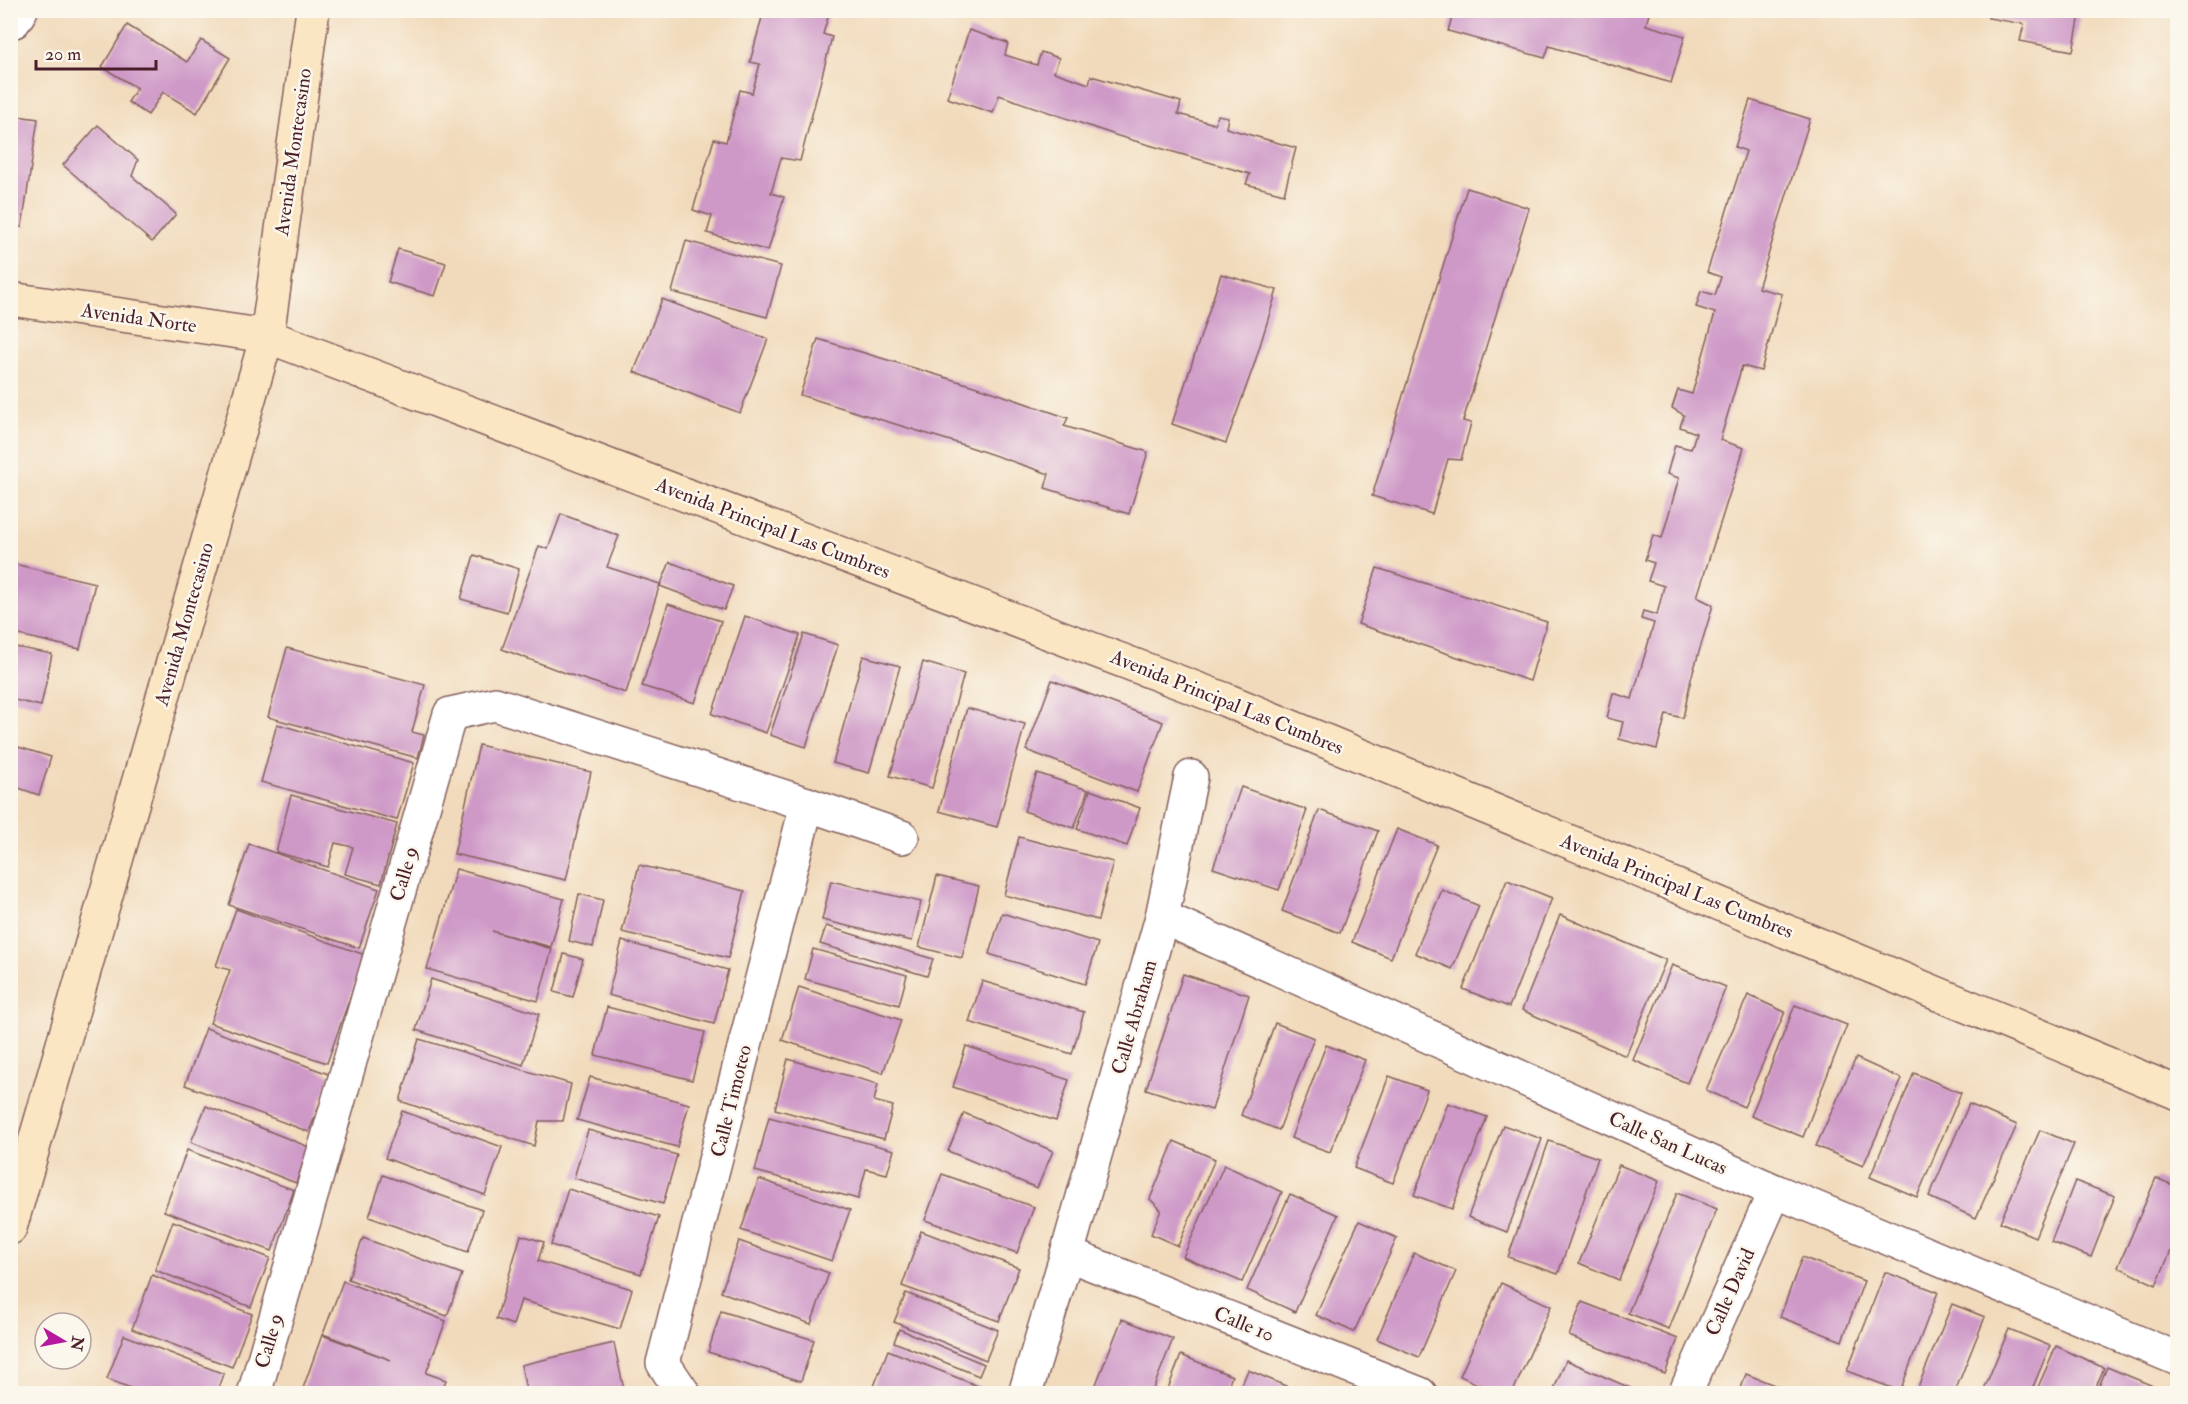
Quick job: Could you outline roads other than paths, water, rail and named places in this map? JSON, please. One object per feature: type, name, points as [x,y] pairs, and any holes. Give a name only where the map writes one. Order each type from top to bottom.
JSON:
[{"type":"street","name":"Avenida Montecasino","points":[[10,1228],[267,336],[313,10]]},
{"type":"street","name":"Avenida Norte","points":[[10,299],[267,336]]},
{"type":"street","name":"Avenida Principal Las Cumbres","points":[[267,336],[1226,700],[2178,1093]]},
{"type":"street","name":"Calle 9","points":[[254,1394],[450,714],[495,704],[807,804]]},
{"type":"street","name":"Calle Abraham","points":[[1067,1254],[1162,917],[1191,777]]},
{"type":"street","points":[[807,804],[902,837]]},
{"type":"street","name":"Calle Timoteo","points":[[684,1394],[663,1363],[807,804]]},
{"type":"street","name":"Calle San Lucas","points":[[1162,917],[1775,1191],[2178,1359]]},
{"type":"street","name":"Calle David","points":[[1685,1394],[1775,1191]]},
{"type":"street","points":[[1025,1394],[1067,1254]]},
{"type":"street","name":"Calle 10","points":[[1067,1254],[1420,1394]]}]
